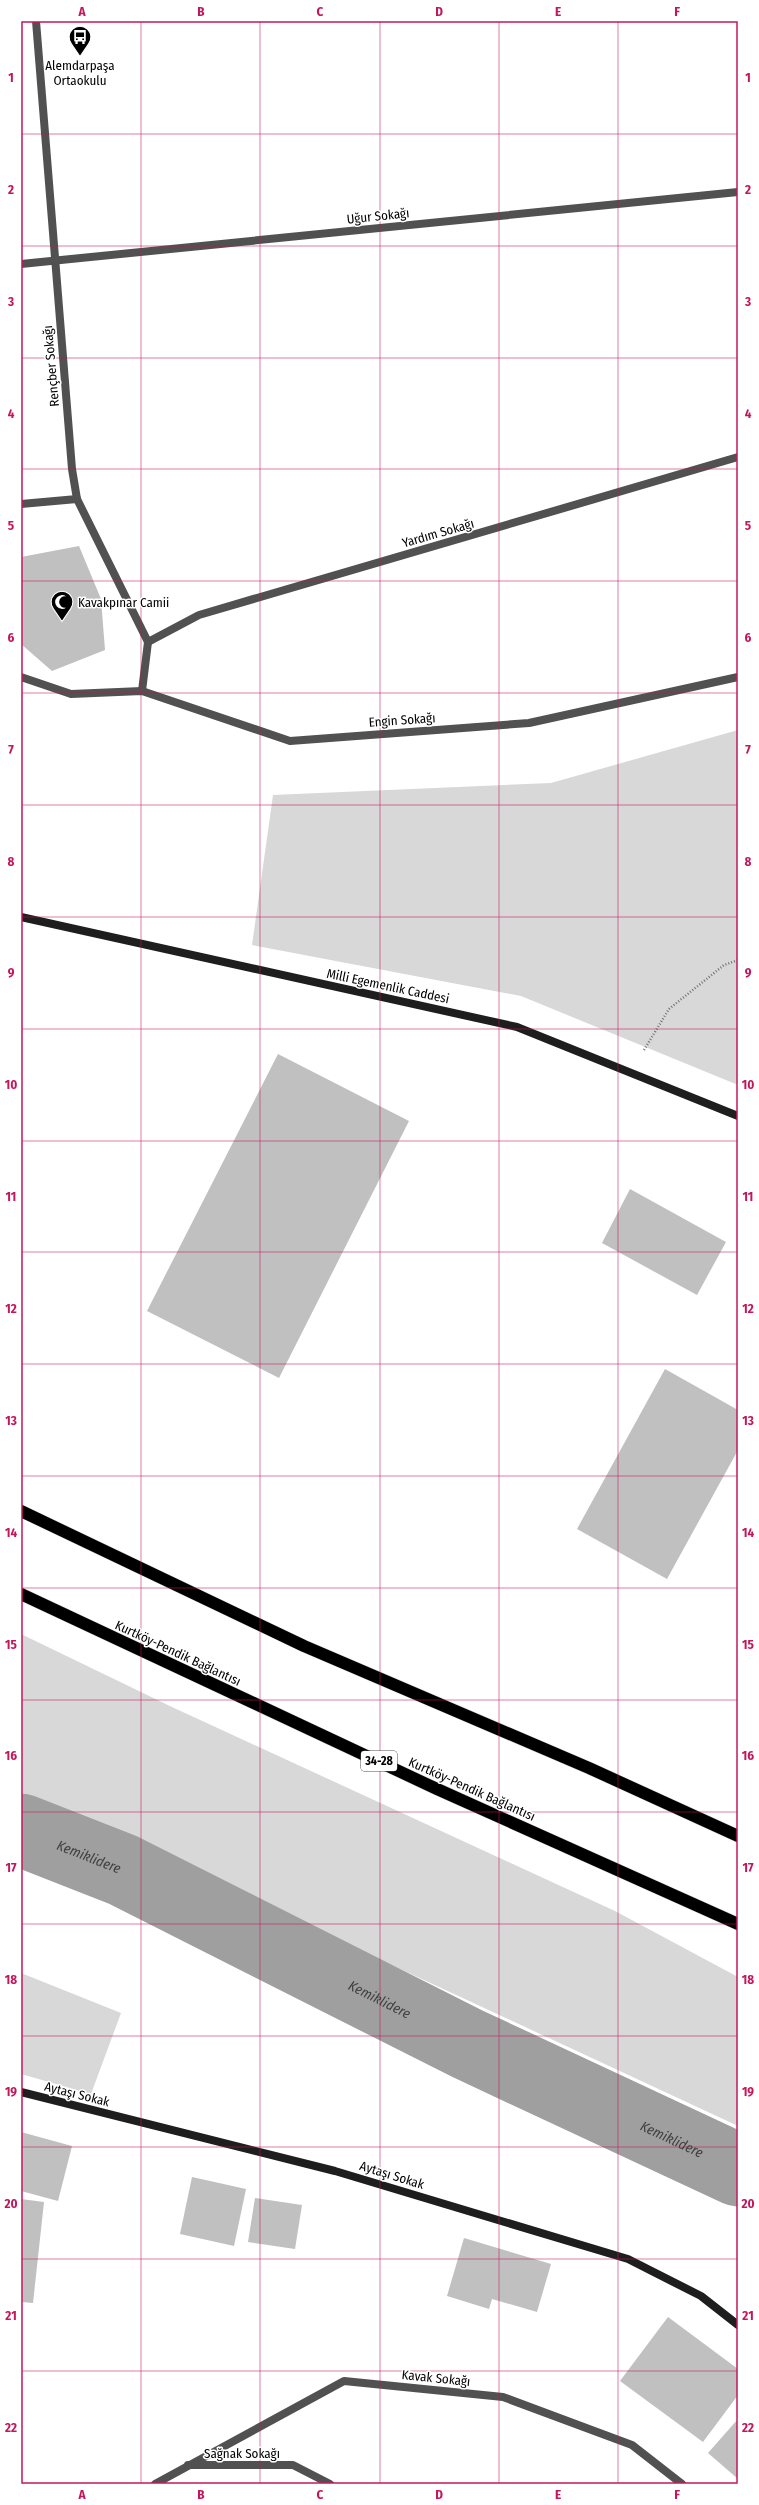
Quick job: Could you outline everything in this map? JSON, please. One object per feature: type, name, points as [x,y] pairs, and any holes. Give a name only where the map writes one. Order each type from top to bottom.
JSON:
[{"type":"highway","points":[[21,1511],[304,1646],[589,1768],[738,1836]]},
{"type":"highway","name":"Kurtköy-Pendik Bağlantısı","points":[[21,1594],[430,1785],[738,1924]]},
{"type":"street","name":"Rençber Sokağı","points":[[36,21],[72,469],[77,499],[148,642]]},
{"type":"street","name":"Uğur Sokağı","points":[[21,264],[738,192]]},
{"type":"street","name":"Yardım Sokağı","points":[[148,642],[199,615],[738,457]]},
{"type":"street","points":[[21,504],[77,499]]},
{"type":"street","points":[[142,691],[148,642]]},
{"type":"street","name":"Engin Sokağı","points":[[21,677],[71,694],[142,691],[290,741],[529,723],[738,678]]},
{"type":"street","name":"Milli Egemenlik Caddesi","points":[[21,917],[517,1027],[738,1116]]},
{"type":"street","name":"Aytaşı Sokak","points":[[21,2092],[335,2171],[628,2259],[701,2296],[738,2325]]},
{"type":"street","name":"Kavak Sokağı","points":[[188,2465],[344,2381],[503,2397],[632,2445],[682,2484]]},
{"type":"street","name":"Sağnak Sokağı","points":[[155,2484],[188,2465],[292,2465],[330,2484]]},
{"type":"path","points":[[630,1072],[669,1009],[724,965],[738,960]]},
{"type":"shaded area","points":[[738,730],[738,1085],[521,996],[252,945],[273,795],[551,783]]},
{"type":"shaded area","points":[[21,1634],[172,1707],[615,1911],[738,1977],[738,2126],[194,1873],[21,1805]]},
{"type":"shaded area","points":[[21,1973],[121,2013],[91,2094],[21,2074]]},
{"type":"building","name":"Kavakpınar Camii","points":[[79,546],[101,599],[105,650],[52,671],[21,644],[21,557]]},
{"type":"building","points":[[278,1054],[409,1121],[279,1378],[147,1311]]},
{"type":"building","points":[[630,1189],[726,1242],[697,1295],[602,1243]]},
{"type":"building","points":[[665,1369],[738,1410],[738,1450],[667,1579],[577,1529]]},
{"type":"building","points":[[21,2132],[72,2146],[58,2201],[21,2191]]},
{"type":"building","points":[[192,2177],[246,2189],[234,2246],[180,2234]]},
{"type":"building","points":[[255,2198],[302,2205],[295,2249],[248,2242]]},
{"type":"building","points":[[21,2199],[44,2202],[33,2303],[21,2302]]},
{"type":"building","points":[[464,2238],[551,2264],[537,2312],[492,2299],[489,2309],[447,2296]]},
{"type":"building","points":[[668,2317],[738,2369],[738,2395],[703,2442],[620,2381]]},
{"type":"building","points":[[738,2419],[738,2479],[708,2453]]},
{"type":"waterway","name":"Kemiklidere","points":[[21,1830],[123,1870],[468,2044],[738,2170]]},
{"type":"place","name":"Alemdarpaşa Ortaokulu","points":[[80,56]]},
{"type":"place","name":"Kavakpınar Camii","points":[[62,622]]}]
